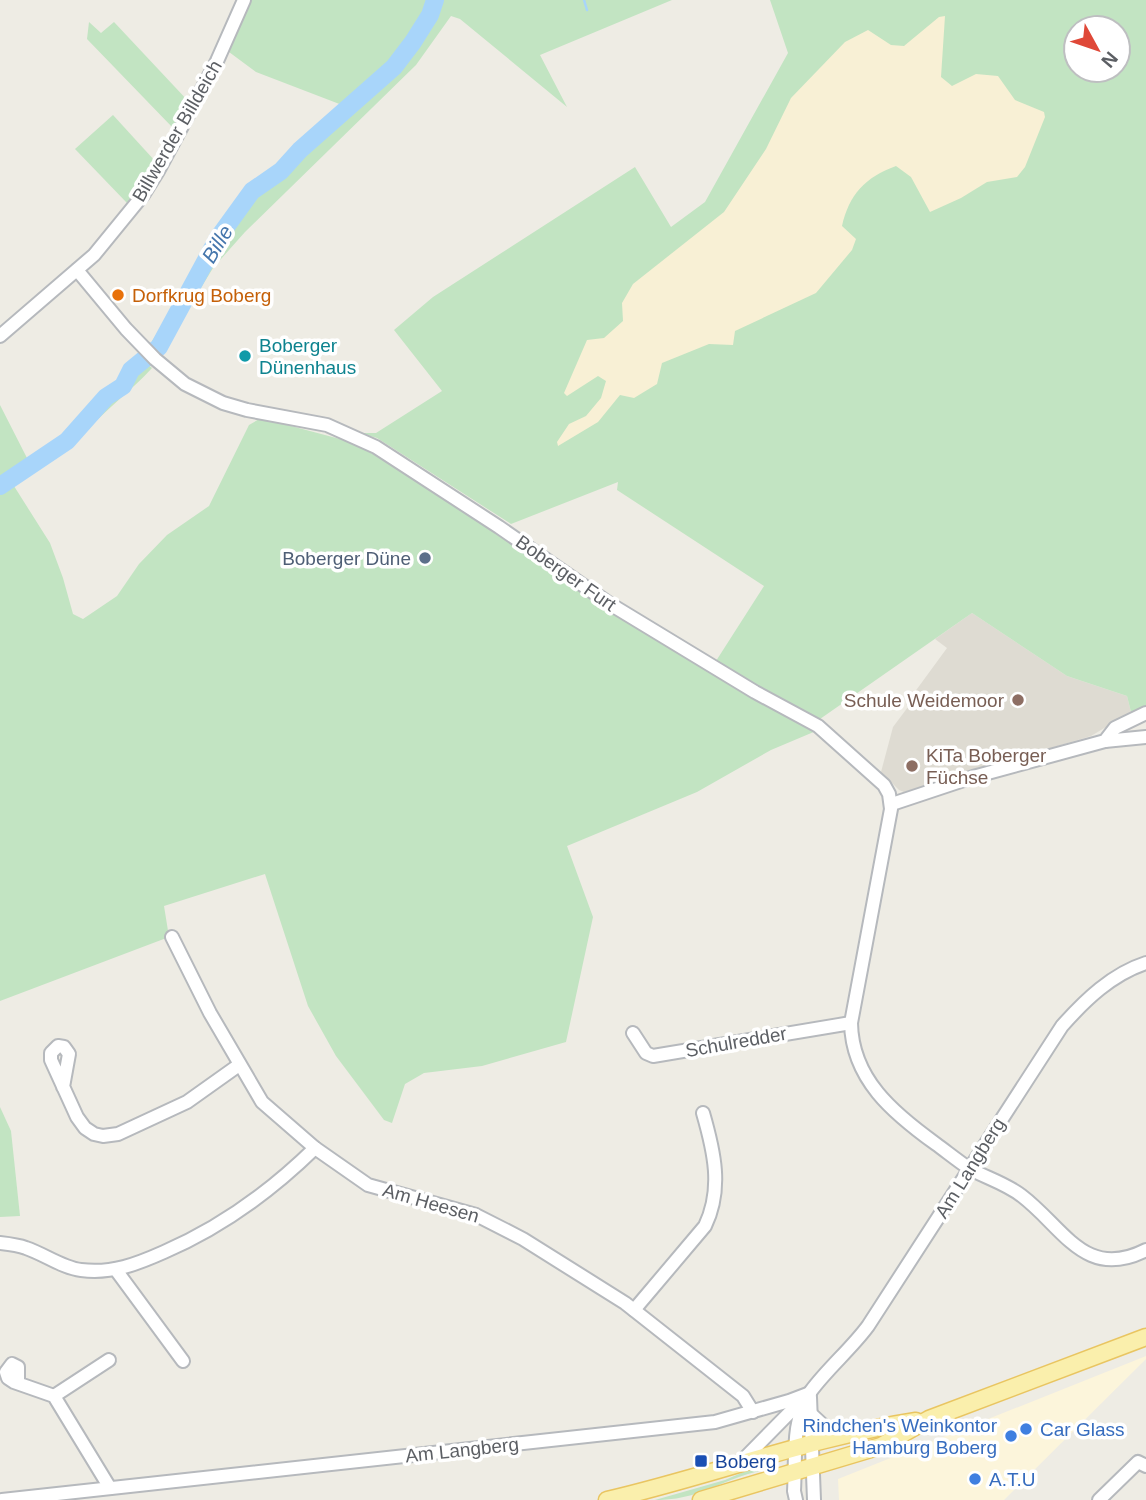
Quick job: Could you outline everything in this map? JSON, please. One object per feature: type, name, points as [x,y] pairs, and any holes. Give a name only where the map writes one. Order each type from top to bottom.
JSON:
[{"type":"main road","points":[[701,1500],[881,1446],[929,1419],[1146,1337]]},
{"type":"main road","points":[[607,1500],[634,1497],[842,1435],[929,1419]]},
{"type":"street","name":"Billwerder Billdeich","points":[[0,336],[77,270],[112,235],[158,171],[221,55],[244,0]]},
{"type":"street","name":"Boberger Furt","points":[[77,270],[144,348],[185,384],[208,397],[247,410],[327,425],[376,447],[610,604],[755,692],[818,726],[884,785],[891,804]]},
{"type":"street","points":[[1105,741],[1115,728],[1146,713]]},
{"type":"street","points":[[1146,737],[1105,741],[973,777],[891,804],[851,1023],[851,1041],[867,1080],[899,1117],[970,1168],[1021,1195],[1077,1250],[1098,1259],[1121,1260],[1146,1250]]},
{"type":"street","name":"Am Heesen","points":[[172,937],[239,1065],[262,1102],[314,1148],[368,1185],[488,1220],[604,1288],[743,1396],[753,1412]]},
{"type":"street","name":"Am Langberg","points":[[814,1500],[812,1467],[797,1429],[810,1393],[868,1326],[1062,1026],[1102,987],[1124,972],[1146,963]]},
{"type":"street","name":"Schulredder","points":[[633,1033],[646,1053],[653,1056],[851,1023]]},
{"type":"street","points":[[64,1087],[85,1129],[99,1136],[111,1135],[128,1131],[187,1102],[239,1065]]},
{"type":"street","points":[[634,1310],[705,1226],[713,1210],[717,1187],[709,1133],[703,1113]]},
{"type":"street","points":[[0,1242],[24,1247],[79,1270],[116,1270],[134,1265],[195,1239],[234,1216],[291,1171],[314,1148]]},
{"type":"street","points":[[116,1270],[183,1362]]},
{"type":"street","points":[[54,1396],[109,1360]]},
{"type":"street","points":[[18,1383],[54,1396],[110,1488]]},
{"type":"street","points":[[738,1466],[771,1429],[810,1393]]},
{"type":"street","name":"Am Langberg","points":[[2,1500],[715,1422],[810,1393]]},
{"type":"street","name":"Am Langberg","points":[[804,1446],[811,1414],[810,1393]]},
{"type":"street","points":[[811,1414],[825,1427],[842,1435]]},
{"type":"street","points":[[796,1500],[795,1472],[804,1446]]},
{"type":"street","points":[[1099,1500],[1138,1462],[1146,1466]]},
{"type":"shaded area","name":"Schule Weidemoor","points":[[972,613],[1067,676],[1127,696],[1131,712],[1091,736],[904,792],[881,772],[893,727],[908,707],[906,704],[947,648],[935,639]]},
{"type":"shaded area","points":[[1146,1356],[1146,1359],[1004,1500],[839,1500],[838,1479]]},
{"type":"green space","points":[[250,0],[672,0],[540,55],[567,107],[460,19],[451,16],[416,65],[245,232],[213,268],[166,350],[152,341],[185,292],[213,237],[248,187],[277,166],[342,105],[256,72],[229,52]]},
{"type":"green space","points":[[770,0],[1146,0],[1146,706],[1131,712],[1127,696],[1067,676],[972,613],[820,719],[759,689],[716,661],[764,586],[617,490],[618,482],[511,524],[377,438],[360,433],[376,433],[442,391],[394,330],[433,297],[635,167],[671,227],[705,202],[788,53]]},
{"type":"green space","points":[[89,22],[101,33],[114,22],[189,102],[173,128],[87,39]]},
{"type":"green space","points":[[113,115],[155,161],[127,203],[75,149]]},
{"type":"green space","points":[[145,362],[152,368],[86,432],[84,429],[127,387]]},
{"type":"green space","points":[[0,405],[27,458],[7,475],[50,543],[73,614],[83,619],[117,596],[139,564],[167,535],[209,506],[249,425],[261,418],[355,443],[479,520],[607,608],[816,731],[771,750],[697,792],[567,846],[593,917],[566,1042],[482,1066],[424,1073],[405,1084],[392,1123],[384,1120],[336,1056],[308,1006],[265,874],[164,906],[169,937],[0,1001]]},
{"type":"green space","points":[[0,1107],[11,1131],[20,1216],[0,1217]]},
{"type":"green space","points":[[767,1462],[769,1468],[694,1494],[655,1500],[725,1480]]},
{"type":"sand","points":[[945,16],[941,77],[952,86],[976,74],[998,76],[1015,100],[1044,112],[1045,117],[1025,167],[1017,177],[987,182],[930,212],[911,177],[896,166],[885,170],[867,182],[854,196],[842,226],[856,239],[852,250],[816,293],[735,331],[733,345],[709,344],[662,363],[657,384],[634,398],[620,395],[598,422],[558,446],[557,442],[569,424],[586,416],[601,398],[606,381],[598,376],[567,396],[564,393],[587,340],[604,338],[623,321],[622,303],[633,284],[724,212],[766,149],[791,98],[845,42],[868,30],[891,45],[904,46],[939,17]]},
{"type":"waterway","name":"Bille","points":[[0,486],[67,441],[106,397],[123,386],[131,370],[159,347],[218,238],[252,191],[281,171],[300,150],[394,67],[430,15],[435,0]]},
{"type":"waterway","points":[[584,0],[587,10]]},
{"type":"place","name":"Dorfkrug Boberg","points":[[118,295]]},
{"type":"place","name":"Boberger Dünenhaus","points":[[245,356]]},
{"type":"place","name":"Boberger Düne","points":[[425,558]]},
{"type":"place","name":"Schule Weidemoor","points":[[1018,700]]},
{"type":"place","name":"KiTa Boberger Füchse","points":[[912,766]]},
{"type":"place","name":"Car Glass","points":[[1026,1429]]},
{"type":"place","name":"Rindchen's Weinkontor Hamburg Boberg","points":[[1011,1436]]},
{"type":"place","name":"Boberg","points":[[701,1461]]},
{"type":"place","name":"A.T.U","points":[[975,1479]]}]
